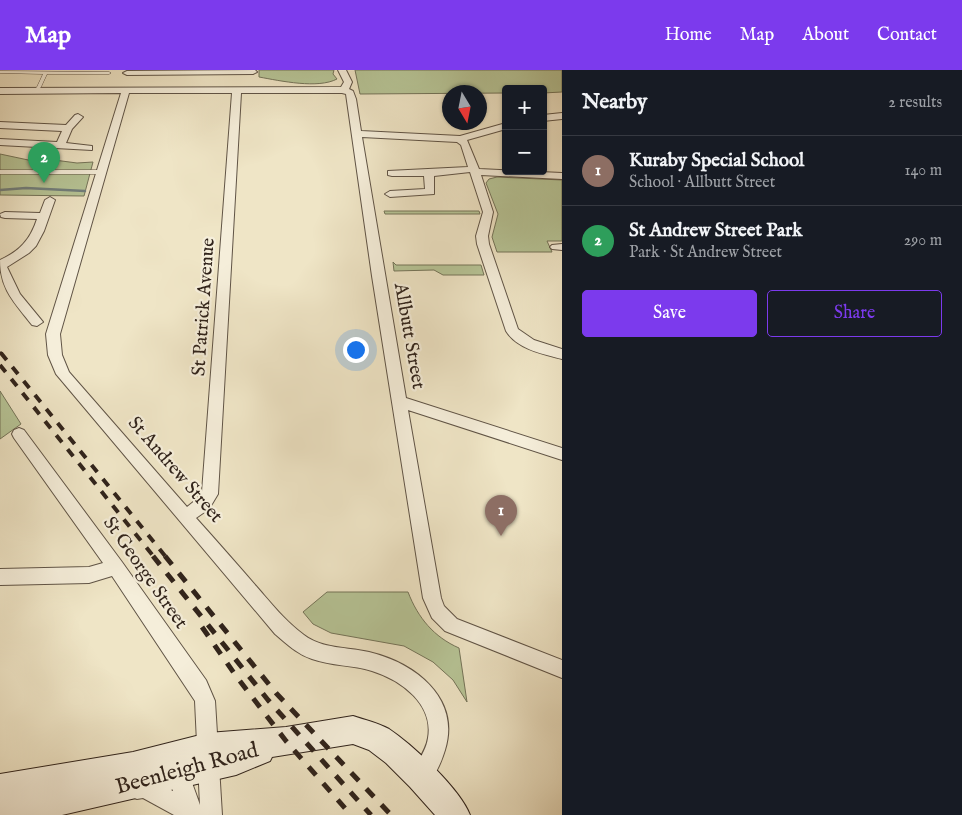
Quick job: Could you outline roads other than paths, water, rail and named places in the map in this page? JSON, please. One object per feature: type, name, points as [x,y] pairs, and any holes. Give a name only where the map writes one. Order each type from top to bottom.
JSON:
[{"type":"main road","name":"Beenleigh Road","points":[[0,789],[208,757],[236,760],[286,741],[353,730],[378,738],[421,776],[456,815]]},
{"type":"main road","name":"Beenleigh Road","points":[[0,813],[117,788],[179,772],[208,757]]},
{"type":"street","name":"Allbutt Street","points":[[342,70],[348,82],[344,90],[350,94],[352,99],[356,134],[432,598],[438,612],[451,625],[562,669]]},
{"type":"street","points":[[127,73],[253,72]]},
{"type":"street","name":"St Patrick Avenue","points":[[186,516],[203,504],[210,494],[237,89]]},
{"type":"street","name":"St Andrew Street","points":[[126,90],[53,334],[55,356],[63,374],[281,628],[298,643],[312,650],[373,662],[407,677],[422,690],[438,713],[440,734],[435,753],[429,766],[421,776]]},
{"type":"street","points":[[0,91],[344,90]]},
{"type":"street","points":[[547,118],[562,116]]},
{"type":"street","points":[[60,145],[68,128],[78,117]]},
{"type":"street","points":[[0,125],[68,128]]},
{"type":"street","points":[[356,134],[460,139],[502,127]]},
{"type":"street","points":[[460,139],[465,144],[488,212],[482,236],[512,331],[520,339],[532,345],[562,354]]},
{"type":"street","points":[[0,142],[89,148]]},
{"type":"street","points":[[392,173],[475,171],[562,176]]},
{"type":"street","points":[[390,194],[430,192],[429,173]]},
{"type":"street","points":[[37,322],[15,295],[0,265],[27,249],[37,233],[42,216],[50,200]]},
{"type":"street","points":[[6,215],[42,216]]},
{"type":"street","points":[[400,402],[562,454]]},
{"type":"street","name":"St George Street","points":[[19,434],[116,567],[199,687],[205,701],[208,757],[199,814]]},
{"type":"street","points":[[0,577],[90,576],[116,567]]},
{"type":"street","points":[[179,772],[181,784],[199,814]]},
{"type":"street","points":[[117,788],[144,787],[199,814]]},
{"type":"lane","points":[[0,72],[45,73],[62,71],[109,73]]},
{"type":"lane","points":[[35,90],[39,87],[45,73]]},
{"type":"lane","points":[[0,172],[102,172]]},
{"type":"waterway","points":[[0,190],[26,188],[85,191]]},
{"type":"railway","points":[[1,353],[166,557]]},
{"type":"railway","points":[[0,365],[154,557]]},
{"type":"railway","points":[[153,556],[268,700],[371,815]]},
{"type":"railway","points":[[165,556],[276,693],[391,815]]},
{"type":"railway","points":[[202,627],[236,676],[286,741],[351,815]]},
{"type":"place","name":"St Andrew Street Park","points":[[44,183]]},
{"type":"place","name":"Kuraby Special School","points":[[501,536]]}]
